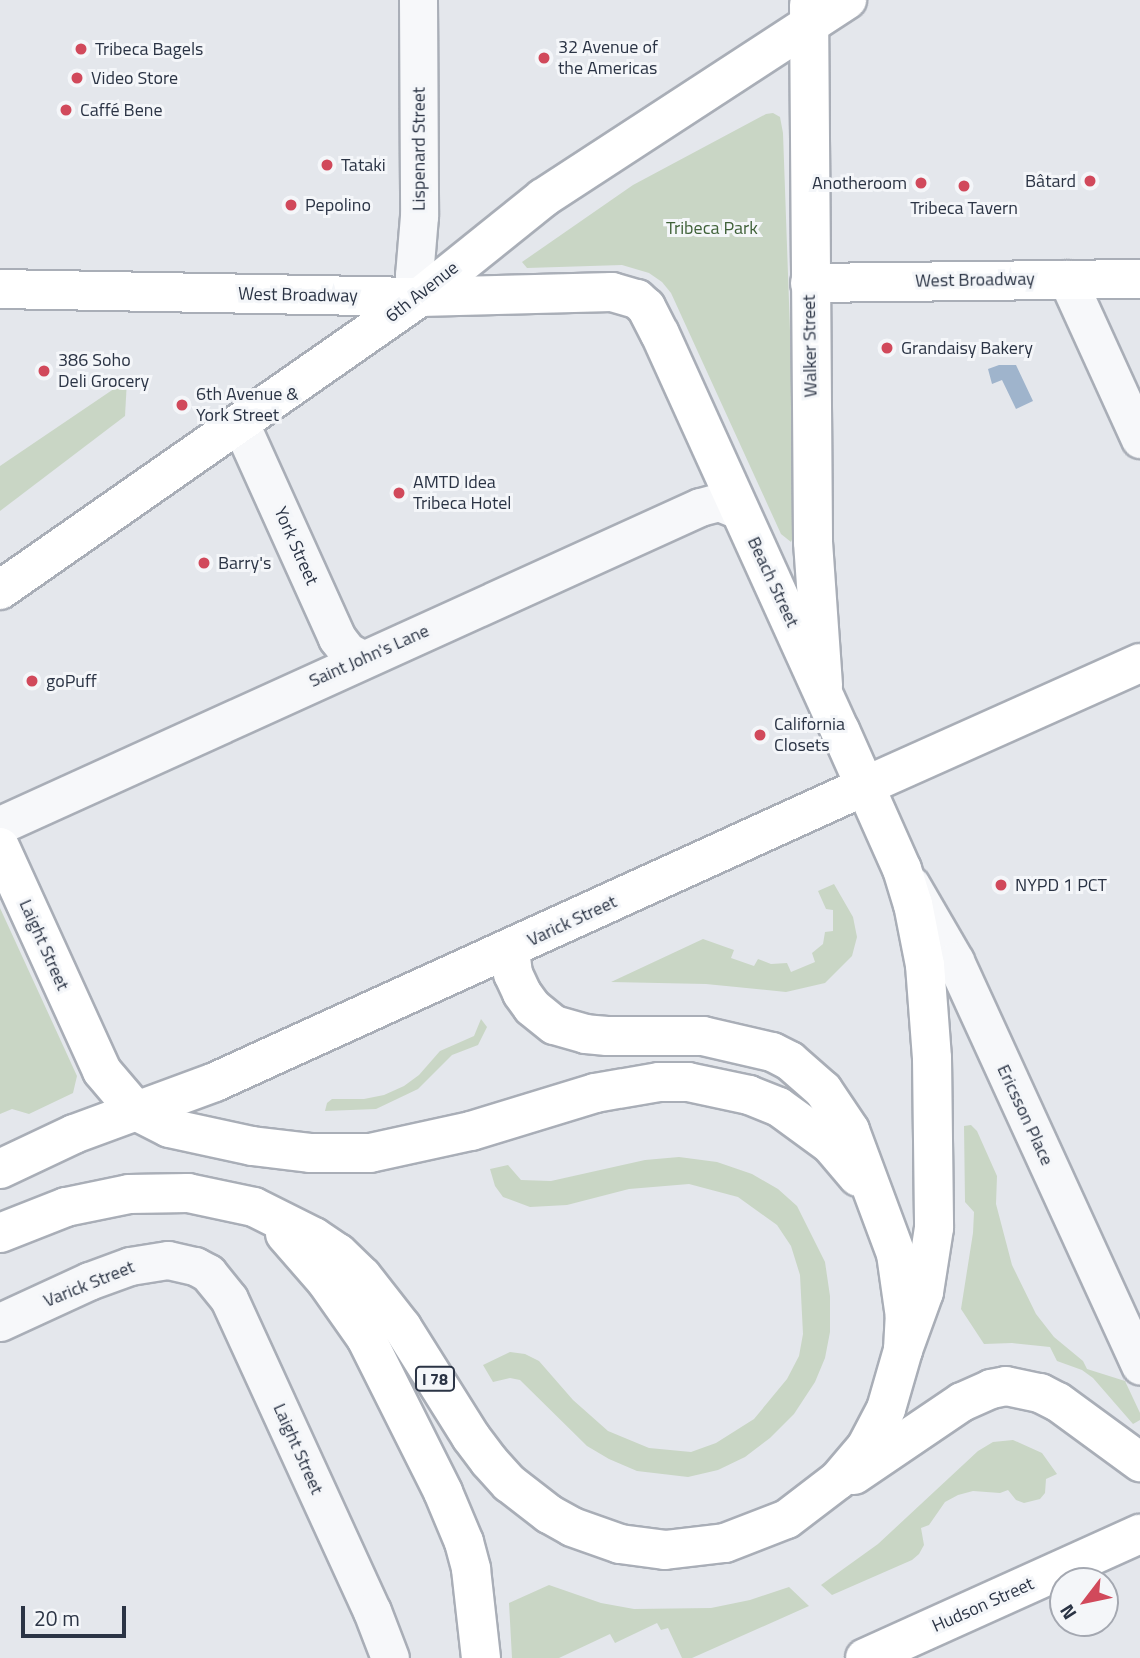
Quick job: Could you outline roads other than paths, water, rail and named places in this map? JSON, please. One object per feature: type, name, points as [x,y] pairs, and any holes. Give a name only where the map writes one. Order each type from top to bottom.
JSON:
[{"type":"main road","name":"6th Avenue","points":[[0,590],[420,297],[542,198],[809,13],[847,0]]},
{"type":"main road","name":"Walker Street","points":[[809,13],[814,593],[823,692]]},
{"type":"main road","name":"West Broadway","points":[[810,283],[1140,279]]},
{"type":"main road","name":"West Broadway","points":[[0,289],[420,297],[612,292],[637,299]]},
{"type":"main road","name":"Beach Street","points":[[637,299],[652,317],[865,786],[902,869],[921,936],[932,1058],[934,1228],[924,1292],[903,1350]]},
{"type":"main road","name":"Varick Street","points":[[0,1169],[74,1134],[202,1088],[1140,663]]},
{"type":"main road","name":"Laight Street","points":[[0,847],[102,1071],[136,1111]]},
{"type":"main road","points":[[510,949],[513,974],[522,993],[532,1007],[554,1025],[607,1036],[676,1034],[725,1039],[772,1052],[790,1061],[823,1090],[838,1110],[859,1152],[885,1220]]},
{"type":"main road","points":[[136,1111],[169,1128],[252,1146],[310,1153],[370,1153],[471,1131],[595,1093],[659,1082],[688,1082],[749,1095],[779,1107],[806,1124],[850,1166],[885,1220]]},
{"type":"main road","name":"I 78","points":[[0,1233],[66,1207],[129,1194],[188,1193],[254,1207],[314,1237],[338,1253],[362,1276],[402,1326],[471,1437],[489,1461],[529,1500],[561,1521],[620,1544],[685,1549],[747,1537],[803,1509],[838,1480],[866,1447],[886,1409],[903,1350],[902,1283],[885,1220]]},
{"type":"main road","points":[[254,1207],[285,1235],[326,1281],[382,1365],[464,1542],[475,1593],[481,1658]]},
{"type":"main road","points":[[803,1509],[962,1402],[991,1389],[1006,1386],[1040,1393],[1058,1402],[1140,1462]]},
{"type":"main road","name":"Hudson Street","points":[[865,1658],[1140,1534]]},
{"type":"street","name":"Lispenard Street","points":[[418,0],[419,216],[414,275],[420,297]]},
{"type":"street","points":[[1067,279],[1140,439]]},
{"type":"street","name":"York Street","points":[[240,423],[337,638],[347,651],[362,659]]},
{"type":"street","name":"Saint John's Lane","points":[[0,825],[362,659],[710,504],[729,504],[739,510]]},
{"type":"street","name":"Ericsson Place","points":[[902,869],[955,961],[1140,1366]]},
{"type":"street","name":"Varick Street","points":[[0,1322],[108,1273],[150,1261],[182,1262]]},
{"type":"street","name":"Laight Street","points":[[182,1262],[208,1273],[229,1298],[372,1611],[390,1658]]},
{"type":"water","points":[[999,365],[1016,365],[1033,401],[1016,409],[1002,380],[992,384],[988,369]]},
{"type":"place","name":"Tribeca Bagels","points":[[81,49]]},
{"type":"place","name":"32 Avenue of the Americas","points":[[544,58]]},
{"type":"place","name":"Video Store","points":[[77,78]]},
{"type":"place","name":"Caffé Bene","points":[[66,110]]},
{"type":"place","name":"Tataki","points":[[327,165]]},
{"type":"place","name":"Bâtard","points":[[1090,181]]},
{"type":"place","name":"Anotheroom","points":[[921,183]]},
{"type":"place","name":"Tribeca Tavern","points":[[964,186]]},
{"type":"place","name":"Pepolino","points":[[291,205]]},
{"type":"place","name":"Grandaisy Bakery","points":[[887,348]]},
{"type":"place","name":"386 Soho Deli Grocery","points":[[44,371]]},
{"type":"place","name":"6th Avenue & York Street","points":[[182,405]]},
{"type":"place","name":"AMTD Idea Tribeca Hotel","points":[[399,493]]},
{"type":"place","name":"Barry's","points":[[204,563]]},
{"type":"place","name":"goPuff","points":[[32,681]]},
{"type":"place","name":"California Closets","points":[[760,735]]},
{"type":"place","name":"NYPD 1 PCT","points":[[1001,885]]},
{"type":"park label","name":"Tribeca Park","points":[[712,228]]}]
